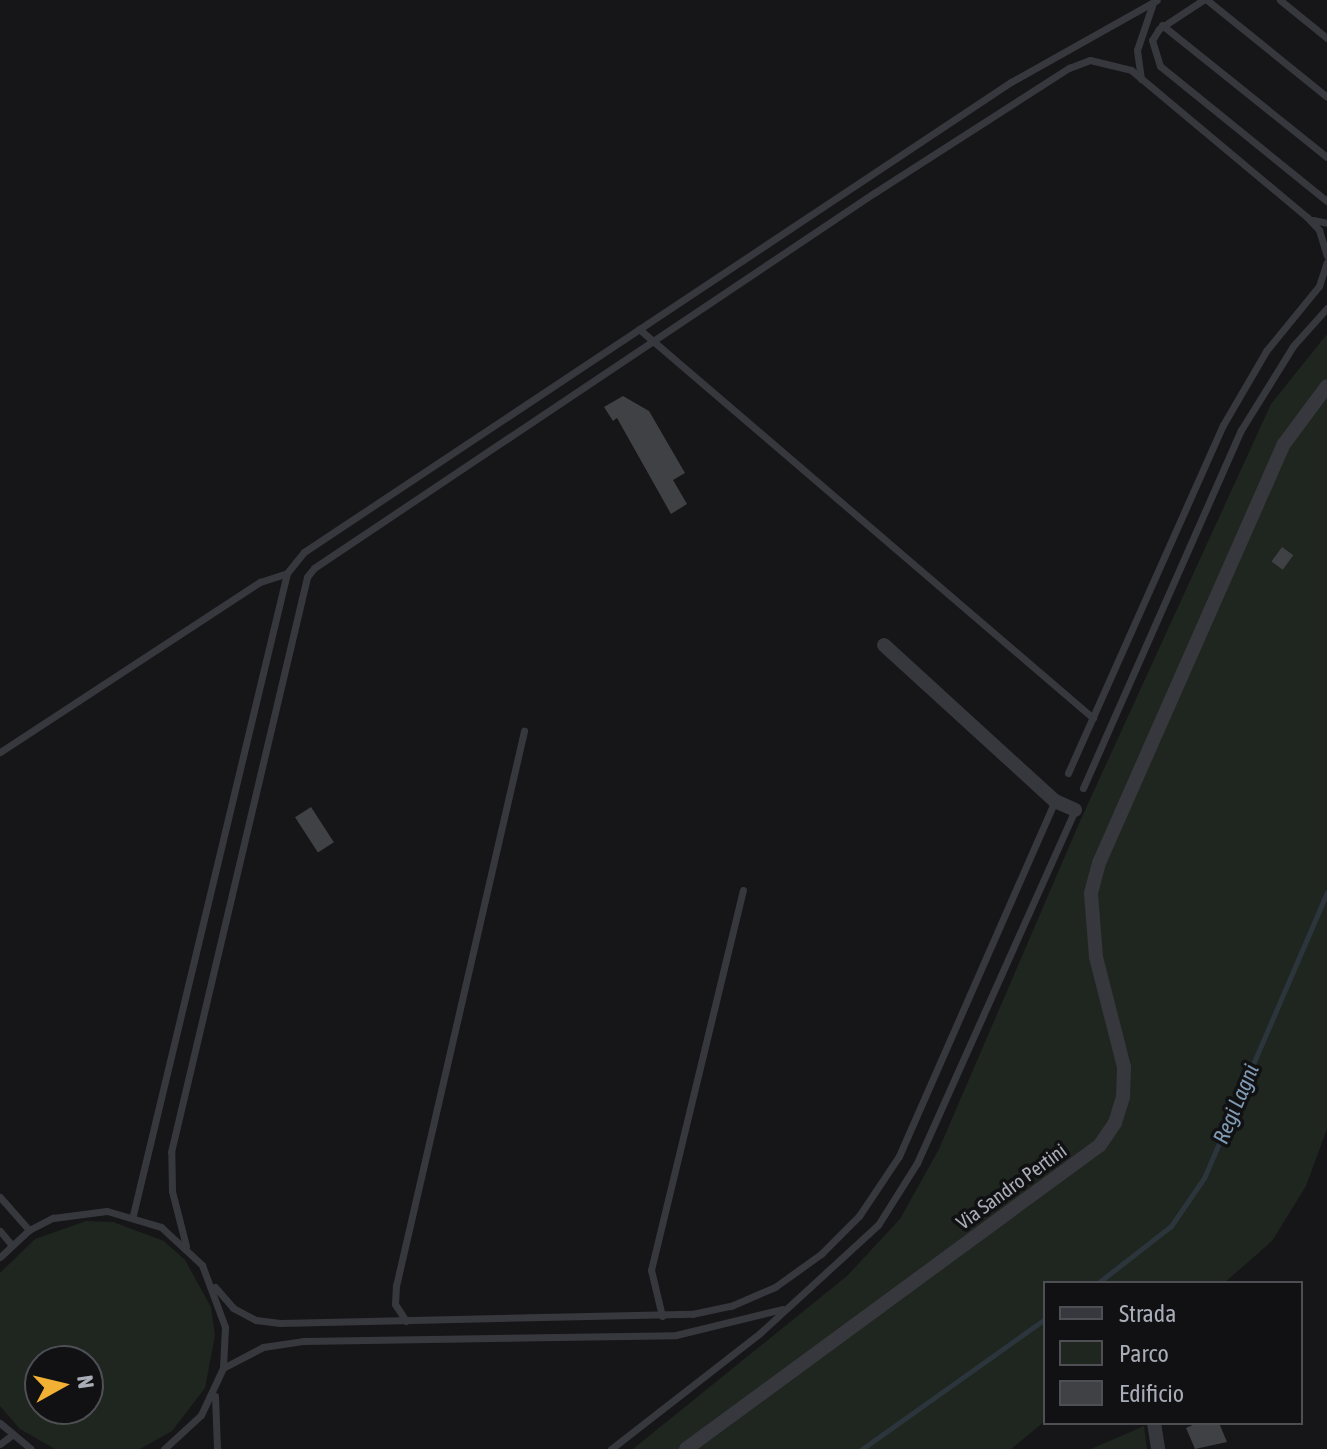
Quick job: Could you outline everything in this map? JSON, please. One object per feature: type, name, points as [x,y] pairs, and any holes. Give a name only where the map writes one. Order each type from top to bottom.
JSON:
[{"type":"street","name":"Via Sandro Pertini","points":[[686,1449],[1100,1145],[1123,1097],[1124,1067],[1096,957],[1091,893],[1109,835],[1284,444],[1327,386]]},
{"type":"street","points":[[884,645],[1055,801],[1075,810]]},
{"type":"street","points":[[1154,1425],[1158,1449]]},
{"type":"lane","points":[[1327,97],[1205,0],[1162,25],[1152,40],[1160,66],[1327,201]]},
{"type":"lane","points":[[1280,0],[1327,38]]},
{"type":"lane","points":[[1141,79],[1140,33],[1156,1]]},
{"type":"lane","points":[[133,1215],[287,573],[304,552],[1011,82],[1156,1]]},
{"type":"lane","points":[[1162,25],[1327,157]]},
{"type":"lane","points":[[1055,801],[899,1156],[859,1216],[821,1254],[775,1287],[731,1306],[662,1316],[406,1321],[256,1320],[233,1308],[186,1246],[172,1191],[171,1152],[307,577],[1069,68],[1090,60],[1113,62],[1141,79],[1307,217],[1319,230],[1327,259],[1319,286],[1259,361],[1223,425],[1068,773]]},
{"type":"lane","points":[[1307,217],[1327,223]]},
{"type":"lane","points":[[1083,788],[1241,430],[1286,356],[1327,308]]},
{"type":"lane","points":[[639,329],[1093,718]]},
{"type":"lane","points":[[0,752],[260,582],[287,573]]},
{"type":"lane","points":[[406,1321],[395,1304],[396,1286],[524,731]]},
{"type":"lane","points":[[611,1449],[789,1307],[857,1247],[898,1197],[1075,810]]},
{"type":"lane","points":[[662,1316],[651,1270],[743,890]]},
{"type":"lane","points":[[0,1197],[29,1230]]},
{"type":"lane","points":[[0,1257],[29,1230],[80,1212],[133,1215],[186,1246]]},
{"type":"lane","points":[[0,1231],[11,1244]]},
{"type":"lane","points":[[164,1449],[201,1415],[215,1391],[223,1368],[225,1327],[215,1287]]},
{"type":"lane","points":[[223,1368],[263,1347],[303,1341],[676,1335],[789,1307]]},
{"type":"lane","points":[[215,1391],[217,1449]]},
{"type":"lane","points":[[0,1423],[31,1449]]},
{"type":"lane","points":[[0,1444],[12,1435]]},
{"type":"green space","points":[[1327,334],[1327,1129],[1306,1186],[1272,1241],[1226,1281],[1043,1281],[1043,1423],[1011,1449],[633,1449],[847,1276],[900,1219],[939,1149],[1081,819],[1271,404]]},
{"type":"green space","points":[[86,1221],[113,1222],[164,1241],[185,1260],[211,1307],[215,1335],[205,1388],[172,1431],[140,1449],[55,1449],[20,1429],[0,1406],[0,1273],[35,1239]]},
{"type":"green space","points":[[1144,1426],[1147,1449],[1091,1449]]},
{"type":"building","points":[[623,396],[649,411],[685,473],[673,480],[687,504],[671,514],[617,418],[613,421],[604,407]]},
{"type":"building","points":[[1282,547],[1293,555],[1283,570],[1271,562]]},
{"type":"building","points":[[311,807],[334,842],[318,853],[295,817]]},
{"type":"building","points":[[1193,1425],[1220,1425],[1227,1442],[1195,1449],[1186,1428]]},
{"type":"waterway","name":"Regi Lagni","points":[[1101,1281],[1171,1226],[1204,1178],[1327,892]]},
{"type":"waterway","name":"Regi Lagni","points":[[862,1449],[1043,1320]]}]
